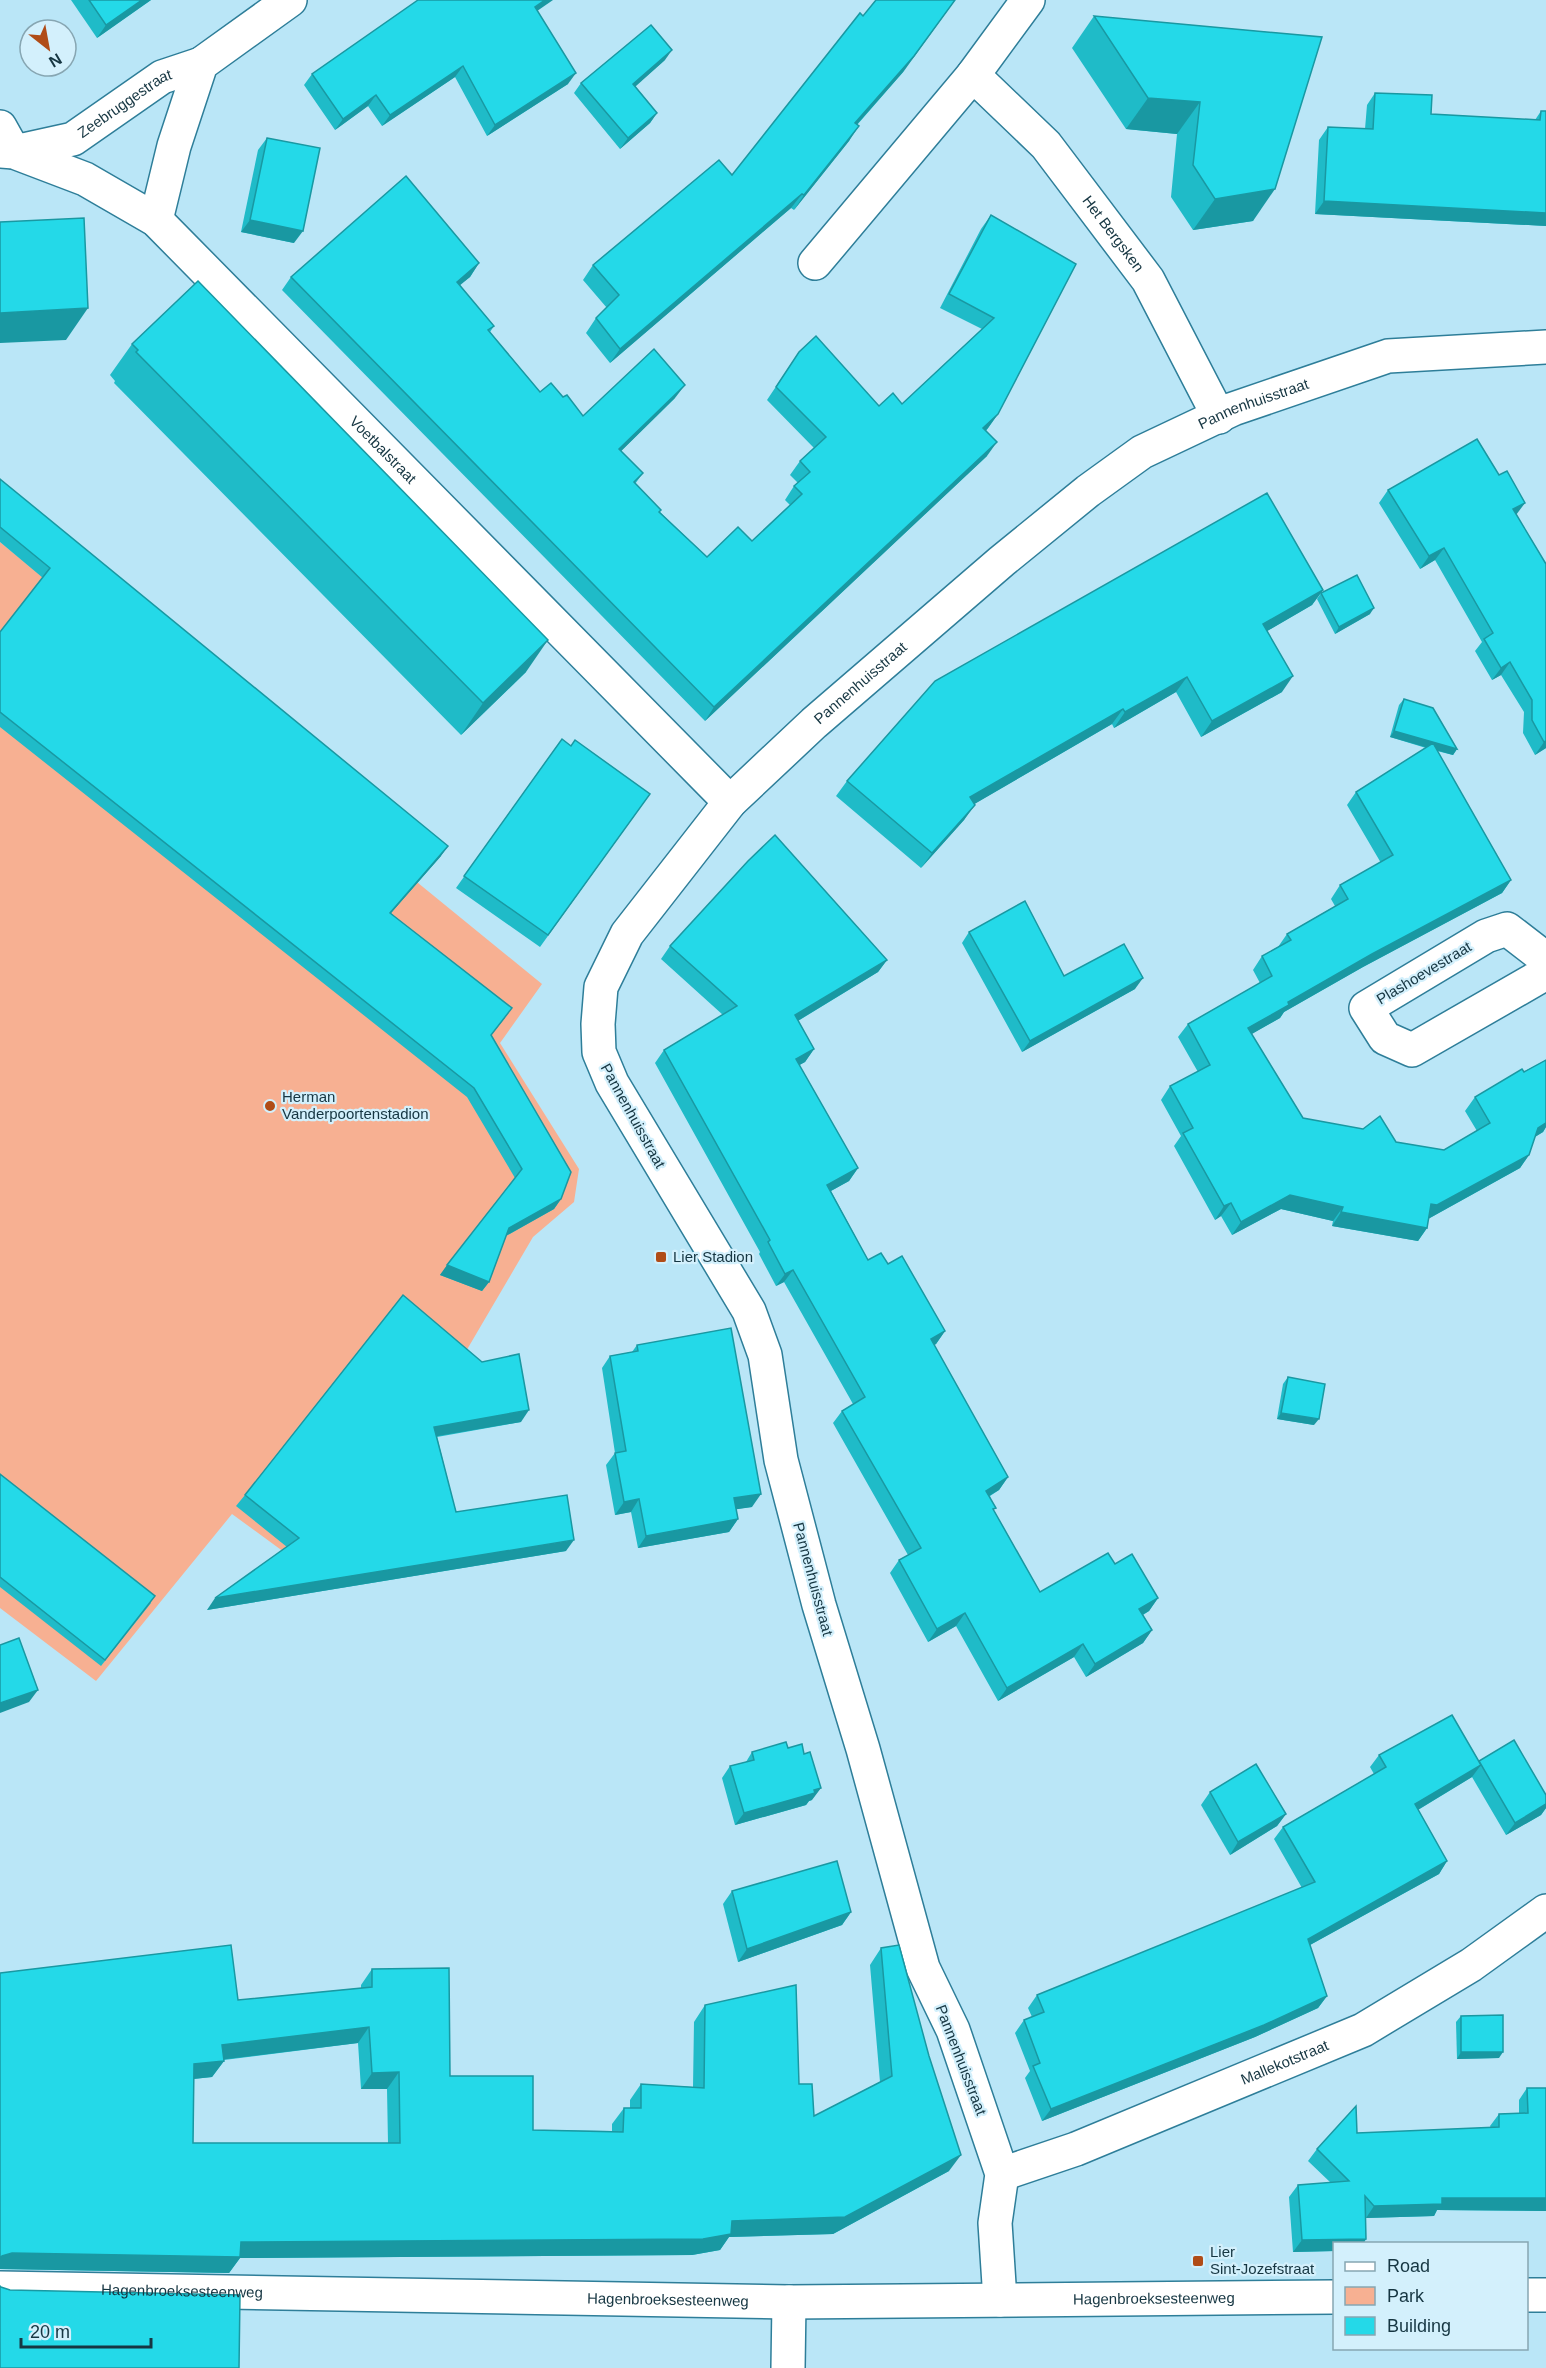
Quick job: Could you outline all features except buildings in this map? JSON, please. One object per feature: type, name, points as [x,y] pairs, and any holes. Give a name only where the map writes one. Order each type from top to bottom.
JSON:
[{"type":"street","name":"Zeebruggestraat","points":[[5,143],[73,139],[162,77],[201,64],[290,0]]},
{"type":"street","points":[[815,263],[973,75],[1028,0]]},
{"type":"street","name":"Zeebruggestraat","points":[[156,220],[174,146],[201,64]]},
{"type":"street","name":"Het Bergsken","points":[[973,75],[1046,145],[1148,280],[1219,417]]},
{"type":"street","name":"Voetbalstraat","points":[[5,143],[85,179],[156,220],[730,802]]},
{"type":"street","name":"Pannenhuisstraat","points":[[1000,2300],[995,2223],[1002,2174],[952,2030],[923,1968],[870,1772],[819,1605],[781,1460],[765,1355],[753,1322],[723,1265],[617,1093],[599,1052],[598,1024],[601,987],[627,934],[730,802],[814,723],[1002,561],[1088,491],[1142,452],[1233,409],[1388,356],[1546,347]]},
{"type":"street","name":"Plashoevestraat","points":[[1546,959],[1507,929],[1486,936],[1366,1008],[1384,1038],[1412,1050],[1546,973]]},
{"type":"street","name":"Mallekotstraat","points":[[1002,2174],[1076,2149],[1363,2030],[1471,1965],[1546,1911]]},
{"type":"street","name":"Hagenbroeksesteenweg","points":[[0,2288],[789,2302],[1333,2297]]},
{"type":"street","points":[[1528,2295],[1546,2295]]},
{"type":"street","points":[[788,2368],[789,2302]]},
{"type":"green space","name":"Herman Vanderpoortenstadion","points":[[0,542],[542,984],[500,1043],[579,1169],[574,1202],[533,1237],[421,1428],[284,1552],[232,1514],[96,1681],[0,1608]]},
{"type":"place","name":"Herman Vanderpoortenstadion","points":[[270,1106]]},
{"type":"place","name":"Lier Stadion","points":[[661,1257]]},
{"type":"place","name":"Lier Sint-Jozefstraat","points":[[1198,2261]]}]
